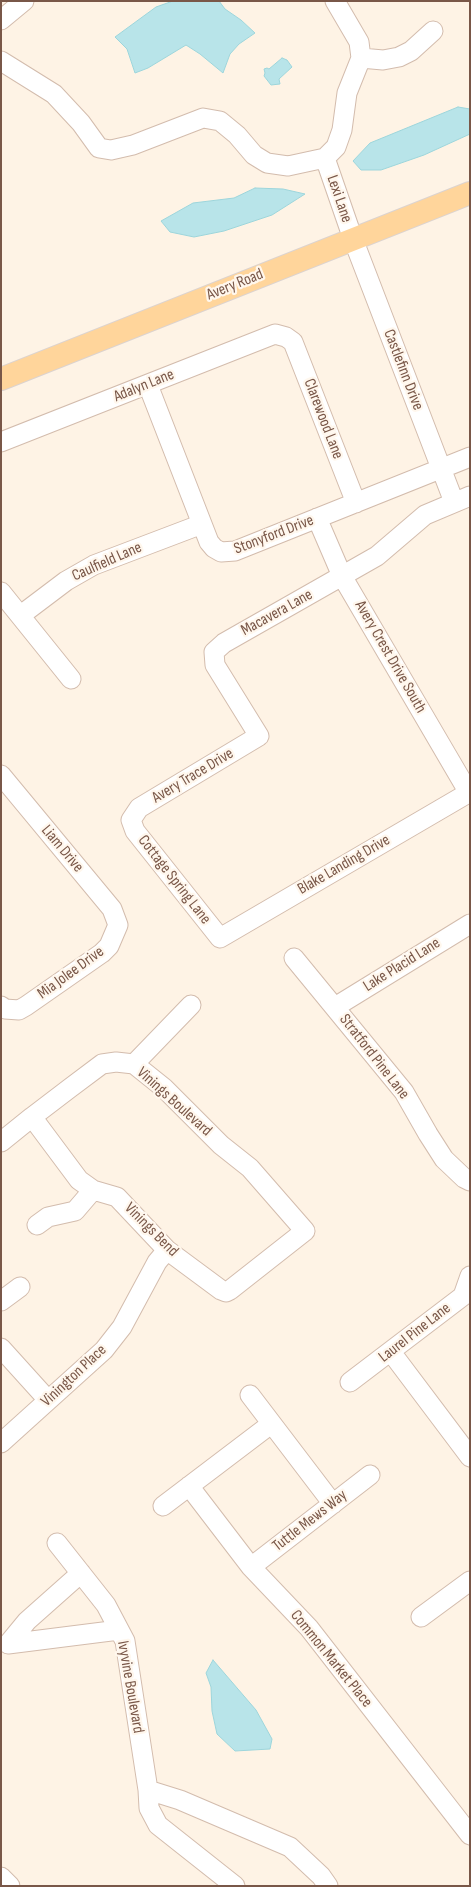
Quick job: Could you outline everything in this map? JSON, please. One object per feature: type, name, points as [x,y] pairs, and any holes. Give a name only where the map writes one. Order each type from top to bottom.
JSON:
[{"type":"main road","name":"Avery Road","points":[[1,379],[470,193]]},
{"type":"street","points":[[1,20],[24,1]]},
{"type":"street","points":[[1,61],[54,94],[81,124],[99,148],[111,150],[133,145],[203,118],[220,121],[237,134],[254,155],[267,163],[288,166],[325,158],[336,147],[342,130],[348,93],[361,58],[359,42],[335,1]]},
{"type":"street","points":[[361,58],[383,60],[400,57],[411,51],[433,32]]},
{"type":"street","name":"Lexi Lane","points":[[325,158],[353,239]]},
{"type":"street","name":"Castlefinn Drive","points":[[353,239],[440,468],[462,499]]},
{"type":"street","name":"Adalyn Lane","points":[[1,442],[275,334],[286,337]]},
{"type":"street","name":"Clarewood Lane","points":[[286,337],[293,342],[356,503]]},
{"type":"street","name":"Stonyford Drive","points":[[148,385],[209,542],[221,552],[228,553],[470,457]]},
{"type":"street","name":"Macavera Lane","points":[[259,736],[215,665],[214,652],[224,643],[377,556],[425,515],[462,499]]},
{"type":"street","name":"Avery Crest Drive South","points":[[317,518],[342,576],[469,793]]},
{"type":"street","name":"Caulfield Lane","points":[[20,615],[66,581],[94,565],[202,524]]},
{"type":"street","points":[[1,592],[71,679]]},
{"type":"street","name":"Avery Trace Drive","points":[[131,820],[139,808],[259,736]]},
{"type":"street","name":"Liam Drive","points":[[1,775],[112,909],[117,918],[118,925]]},
{"type":"street","name":"Blake Landing Drive","points":[[220,938],[469,793]]},
{"type":"street","name":"Cottage Spring Lane","points":[[131,820],[135,831],[220,938]]},
{"type":"street","name":"Lake Placid Lane","points":[[335,1006],[470,924]]},
{"type":"street","name":"Mia Jolee Drive","points":[[7,1008],[18,1010],[26,1006],[102,953],[109,946],[118,925]]},
{"type":"street","name":"Stratford Pine Lane","points":[[294,958],[404,1092],[444,1158],[464,1178],[470,1181]]},
{"type":"street","points":[[134,1064],[191,1005]]},
{"type":"street","name":"Vinings Boulevard","points":[[1,1142],[102,1064],[116,1062],[134,1064],[164,1088],[221,1145],[250,1168],[305,1231]]},
{"type":"street","name":"Vinings Bend","points":[[32,1117],[79,1180],[93,1190],[117,1197],[166,1250],[221,1290],[226,1292],[230,1290],[305,1231]]},
{"type":"street","points":[[37,1225],[48,1217],[75,1211],[93,1190]]},
{"type":"street","name":"Vinington Place","points":[[1,1443],[104,1350],[122,1327],[157,1262],[166,1250]]},
{"type":"street","name":"Laurel Pine Lane","points":[[350,1382],[466,1300],[470,1276]]},
{"type":"street","points":[[1,1301],[20,1287]]},
{"type":"street","points":[[1,1348],[48,1400]]},
{"type":"street","points":[[391,1352],[470,1456]]},
{"type":"street","points":[[250,1395],[333,1504]]},
{"type":"street","points":[[163,1506],[272,1424]]},
{"type":"street","name":"Tuttle Mews Way","points":[[251,1567],[370,1475]]},
{"type":"street","name":"Common Market Place","points":[[189,1486],[251,1567],[309,1628],[470,1835]]},
{"type":"street","name":"Ivyvine Boulevard","points":[[57,1543],[106,1605],[125,1641],[148,1790],[149,1808],[158,1825],[235,1886]]},
{"type":"street","points":[[5,1646],[27,1621],[81,1573]]},
{"type":"street","points":[[421,1617],[470,1581]]},
{"type":"street","points":[[5,1646],[119,1630]]},
{"type":"street","points":[[148,1790],[180,1800],[290,1847],[321,1876],[328,1886]]},
{"type":"street","points":[[1,1877],[10,1886]]},
{"type":"water","points":[[173,1],[219,1],[225,9],[255,33],[239,44],[230,54],[223,73],[186,45],[148,68],[135,73],[127,49],[115,37],[156,7]]},
{"type":"water","points":[[282,58],[287,60],[292,67],[279,79],[280,84],[271,85],[264,76],[264,69],[269,69]]},
{"type":"water","points":[[458,107],[470,109],[470,134],[424,155],[381,170],[361,170],[353,161],[370,143]]},
{"type":"water","points":[[255,188],[283,189],[305,194],[272,215],[224,231],[194,237],[170,232],[161,221],[193,203],[234,198]]},
{"type":"water","points":[[213,1660],[256,1710],[272,1739],[270,1749],[235,1751],[217,1734],[212,1711],[211,1687],[206,1673]]}]
